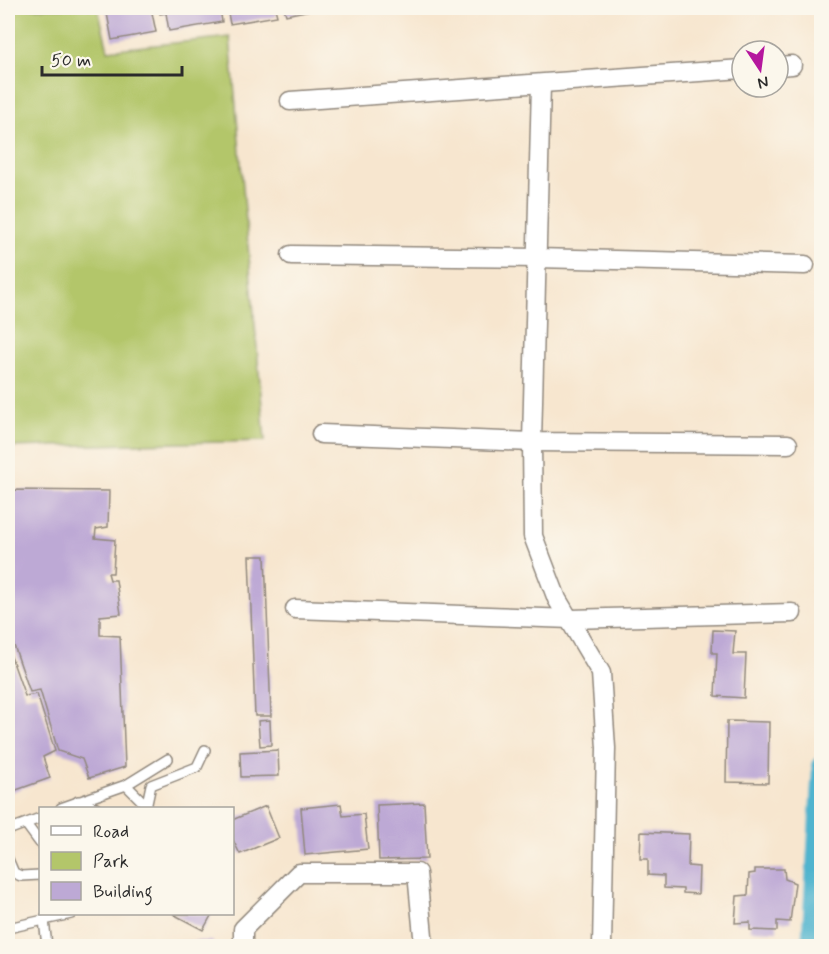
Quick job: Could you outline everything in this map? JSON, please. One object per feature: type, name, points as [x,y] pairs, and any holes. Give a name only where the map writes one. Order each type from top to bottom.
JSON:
[{"type":"street","points":[[290,101],[730,70]]},
{"type":"street","points":[[541,84],[532,442],[533,536],[557,599],[571,619],[601,673],[606,748],[602,946]]},
{"type":"street","points":[[291,255],[805,265]]},
{"type":"street","points":[[321,434],[532,442],[788,444]]},
{"type":"street","points":[[295,609],[571,619],[792,613]]},
{"type":"street","points":[[243,946],[243,928],[299,873],[417,873],[424,946]]},
{"type":"lane","points":[[146,807],[151,785],[197,767],[205,750]]},
{"type":"lane","points":[[63,807],[126,784],[168,759]]},
{"type":"lane","points":[[126,784],[146,807]]},
{"type":"lane","points":[[78,801],[93,807]]},
{"type":"lane","points":[[8,830],[39,818]]},
{"type":"lane","points":[[26,824],[39,842]]},
{"type":"lane","points":[[8,859],[14,873],[21,876],[39,875]]},
{"type":"lane","points":[[8,928],[62,915]]},
{"type":"lane","points":[[44,920],[47,946]]},
{"type":"green space","points":[[8,8],[98,8],[108,50],[230,37],[265,441],[8,447]]},
{"type":"building","points":[[106,8],[151,8],[156,32],[112,40]]},
{"type":"building","points":[[159,8],[220,8],[222,22],[169,31],[166,13],[160,14]]},
{"type":"building","points":[[227,8],[275,8],[277,16],[230,24]]},
{"type":"building","points":[[284,8],[316,8],[316,9],[286,15]]},
{"type":"building","points":[[8,490],[109,491],[108,527],[96,529],[95,538],[115,540],[113,573],[108,573],[110,580],[116,580],[121,614],[100,616],[100,635],[120,636],[125,767],[89,778],[82,759],[58,751],[40,690],[30,692],[8,628]]},
{"type":"building","points":[[249,556],[265,556],[271,716],[255,716]]},
{"type":"building","points":[[713,630],[735,631],[733,654],[746,654],[744,698],[715,696],[717,653],[712,653]]},
{"type":"building","points":[[8,648],[25,696],[37,694],[55,751],[43,757],[50,778],[8,793]]},
{"type":"building","points":[[270,720],[271,745],[260,746],[258,721]]},
{"type":"building","points":[[727,721],[769,722],[768,783],[726,782]]},
{"type":"building","points":[[278,750],[279,776],[241,777],[240,752]]},
{"type":"building","points":[[424,803],[427,859],[379,860],[377,805]]},
{"type":"building","points":[[341,804],[343,816],[364,814],[368,849],[305,855],[301,808]]},
{"type":"building","points":[[266,806],[279,838],[240,854],[234,842],[234,819]]},
{"type":"building","points":[[641,832],[689,834],[688,866],[699,867],[698,894],[683,893],[683,889],[664,888],[664,876],[648,875],[648,859],[640,859]]},
{"type":"building","points":[[755,869],[784,869],[785,879],[795,883],[790,922],[777,921],[777,931],[750,930],[750,922],[735,923],[737,896],[748,895],[749,874],[755,873]]},
{"type":"building","points":[[175,915],[211,915],[203,930]]},
{"type":"building","points":[[168,941],[213,941],[212,946],[168,946]]},
{"type":"waterway","points":[[811,946],[822,766]]}]
